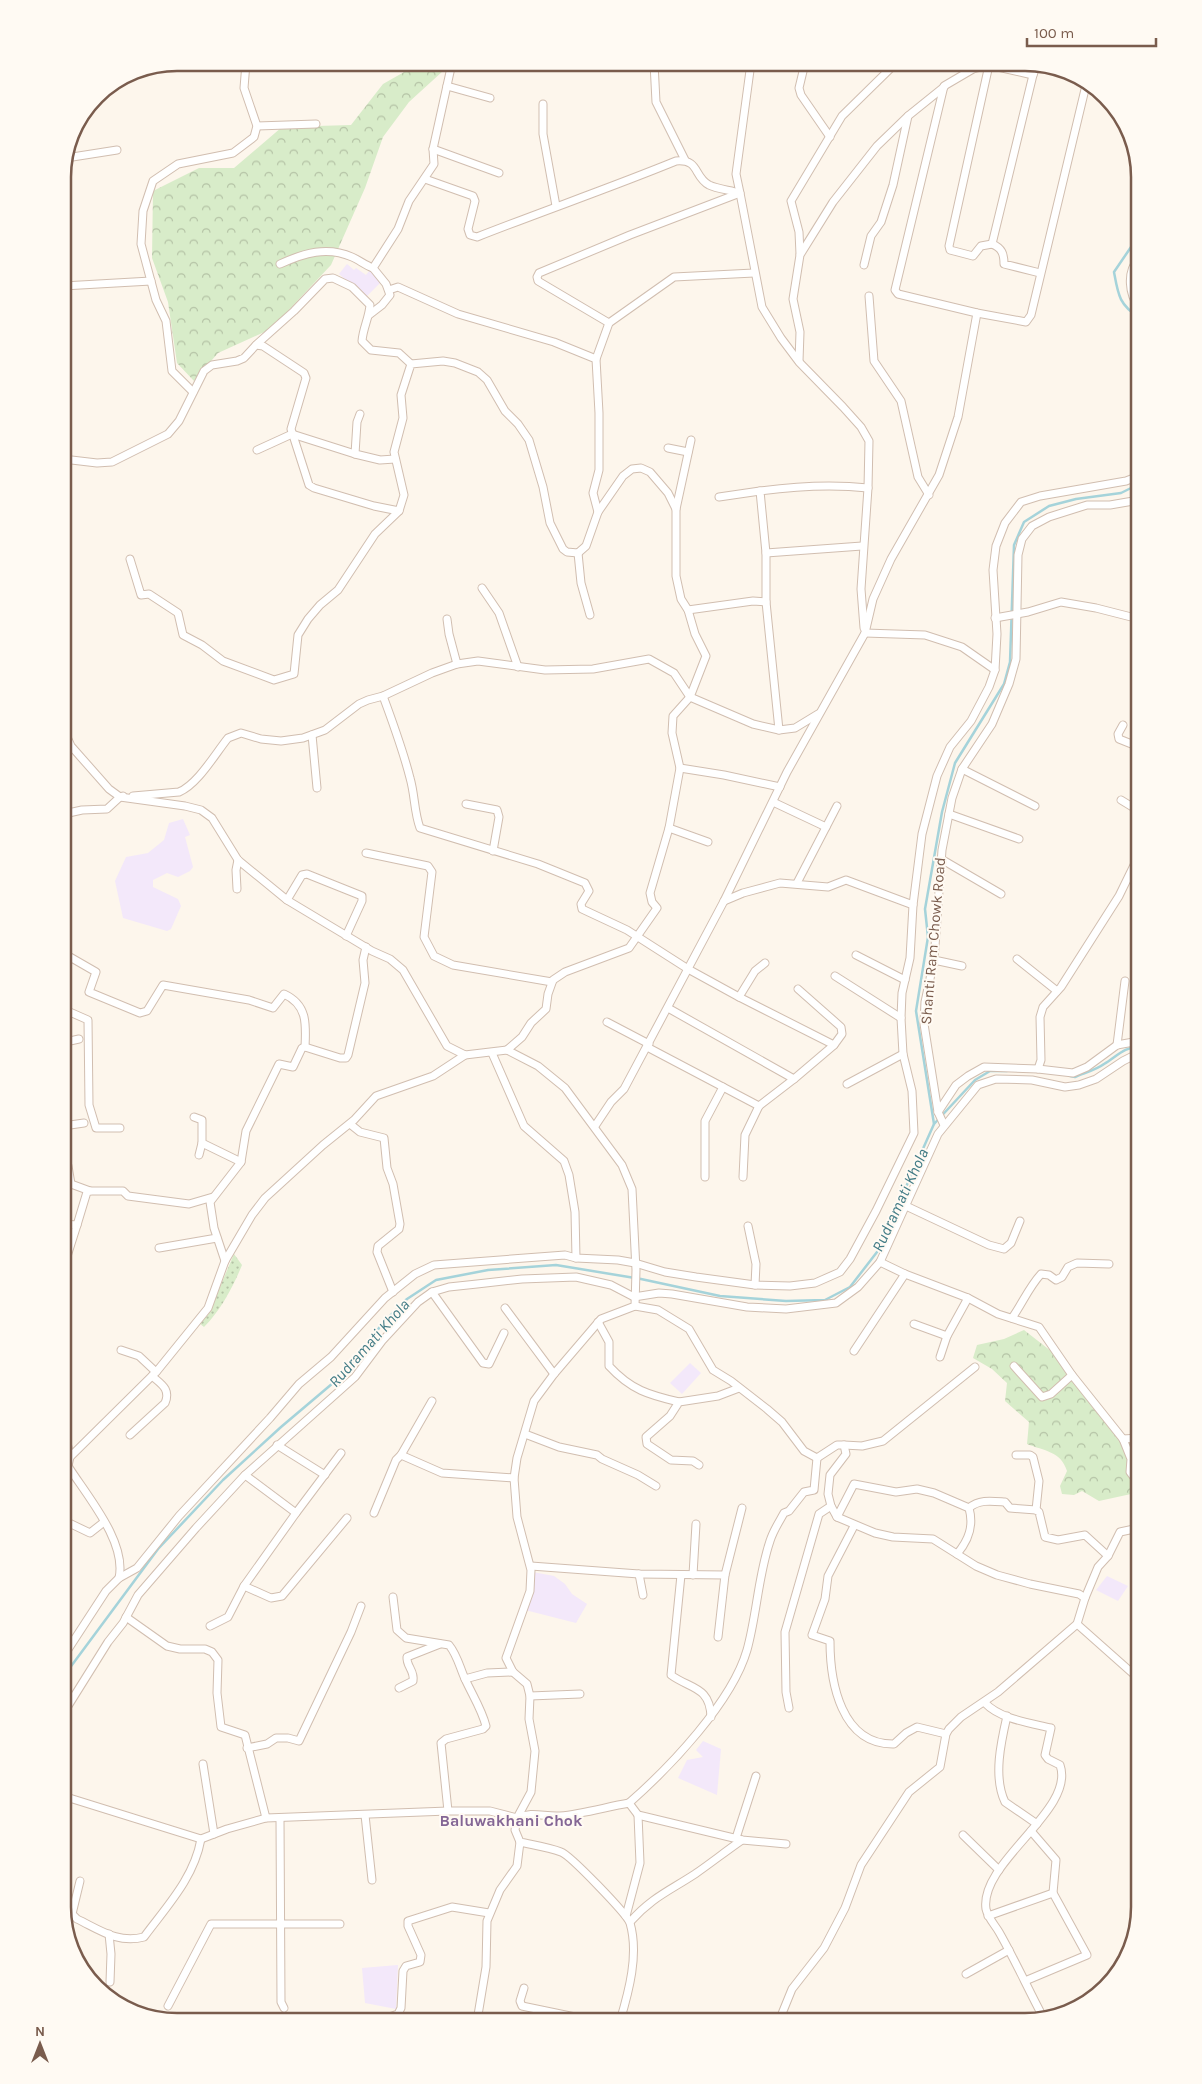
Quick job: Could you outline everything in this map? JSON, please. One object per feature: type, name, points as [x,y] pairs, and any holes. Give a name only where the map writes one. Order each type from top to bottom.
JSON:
[{"type":"street","points":[[193,392],[172,371],[166,321],[156,300],[141,244],[143,211],[153,181],[178,164],[233,153],[254,137],[257,126],[244,88],[245,71]]},
{"type":"street","points":[[372,268],[398,228],[409,201],[434,164],[433,149],[450,71]]},
{"type":"street","points":[[654,71],[656,102],[685,160]]},
{"type":"street","points":[[750,71],[736,174],[762,307],[781,338],[799,362],[844,407],[869,441],[868,488],[860,589],[865,633]]},
{"type":"street","points":[[803,71],[799,88],[801,95],[830,137]]},
{"type":"street","points":[[799,362],[800,332],[793,300],[800,255],[799,232],[791,201],[842,116],[888,71]]},
{"type":"street","points":[[800,255],[833,202],[877,146],[908,116],[944,86],[970,71]]},
{"type":"street","points":[[988,71],[949,246],[950,250],[972,256],[982,246],[992,244],[1000,249],[1004,255],[1004,264],[1040,273]]},
{"type":"street","points":[[1015,71],[1033,75]]},
{"type":"street","points":[[992,244],[1034,71]]},
{"type":"street","points":[[447,86],[490,98]]},
{"type":"street","points":[[944,86],[896,290],[898,294],[977,313],[1026,322],[1031,315],[1085,90]]},
{"type":"street","points":[[543,104],[543,134],[556,206]]},
{"type":"street","points":[[864,265],[871,236],[881,222],[893,185],[908,116]]},
{"type":"street","points":[[257,126],[316,124]]},
{"type":"street","points":[[433,149],[499,173]]},
{"type":"street","points":[[73,157],[117,150]]},
{"type":"street","points":[[425,179],[474,196],[475,201],[468,229],[470,235],[476,237],[620,184],[676,160],[685,160],[693,164],[708,184],[740,193]]},
{"type":"street","points":[[609,323],[538,281],[536,276],[539,273],[630,234],[740,193]]},
{"type":"street","points":[[280,264],[295,257],[331,250],[353,258],[372,268],[389,290],[390,295],[382,306],[369,315]]},
{"type":"street","points":[[1131,272],[1131,288]]},
{"type":"street","points":[[598,512],[593,493],[599,470],[599,413],[596,359],[609,323],[674,276],[754,273]]},
{"type":"street","points":[[71,460],[97,463],[112,462],[168,434],[179,421],[200,376],[212,365],[238,362],[244,358],[294,311],[325,278],[333,278],[352,287],[370,305],[362,341],[371,350],[399,353],[411,364],[443,361],[455,363],[478,372],[488,380],[505,411],[518,424],[529,440],[543,487],[550,523],[563,549],[567,552],[578,553],[586,546],[598,512],[623,476],[632,470],[641,468],[650,472],[658,479],[676,509]]},
{"type":"street","points":[[71,286],[151,281]]},
{"type":"street","points":[[389,290],[398,287],[458,314],[554,342],[596,359]]},
{"type":"street","points":[[869,296],[874,361],[901,401],[918,477],[930,495]]},
{"type":"street","points":[[595,1126],[611,1102],[624,1089],[668,1008],[818,714],[865,633],[873,599],[891,559],[930,495],[939,476],[958,417],[977,313]]},
{"type":"street","points":[[256,345],[263,346],[304,373],[306,378],[292,434],[311,487],[374,506],[399,511]]},
{"type":"street","points":[[130,559],[141,596],[149,594],[178,612],[183,635],[202,645],[223,661],[274,680],[294,674],[298,635],[308,619],[338,590],[376,534],[399,511],[404,495],[394,452],[403,418],[401,395],[411,364]]},
{"type":"street","points":[[355,454],[357,422],[360,414]]},
{"type":"street","points":[[257,450],[292,434],[355,454],[380,460],[395,459]]},
{"type":"street","points":[[71,1456],[154,1374],[208,1308],[226,1261],[252,1215],[265,1198],[323,1145],[350,1124],[376,1096],[433,1076],[465,1055],[507,1050],[522,1037],[531,1023],[546,1008],[552,982],[565,972],[629,948],[657,908],[652,902],[650,893],[669,828],[680,768],[672,733],[673,716],[690,698],[706,656],[694,634],[688,610],[681,599],[676,576],[676,509],[691,440]]},
{"type":"street","points":[[668,448],[688,452]]},
{"type":"street","points":[[71,1643],[106,1591],[119,1578],[137,1568],[179,1516],[299,1384],[331,1357],[385,1298],[415,1274],[434,1265],[565,1255],[576,1258],[618,1260],[635,1267],[755,1284],[790,1286],[815,1283],[840,1272],[850,1259],[876,1211],[914,1133],[912,1091],[903,1054],[901,1018],[904,980],[910,958],[913,905],[922,834],[937,776],[950,747],[971,720],[989,687],[995,670],[999,618],[993,570],[996,546],[1005,523],[1021,502],[1040,496],[1131,479]]},
{"type":"street","points":[[719,496],[811,485],[840,485],[868,488]]},
{"type":"street","points":[[760,491],[766,553],[766,602],[779,730]]},
{"type":"street","name":"Shanti Ram Chowk Road","points":[[944,1125],[938,1112],[924,1024],[925,1002],[934,960],[941,859],[952,798],[962,769],[992,724],[1009,684],[1016,659],[1018,555],[1022,539],[1032,526],[1049,517],[1087,505],[1110,505],[1131,502]]},
{"type":"street","points":[[766,553],[862,546]]},
{"type":"street","points":[[578,553],[581,583],[590,615]]},
{"type":"street","points":[[482,588],[499,613],[518,666]]},
{"type":"street","points":[[688,610],[766,602]]},
{"type":"street","points":[[999,618],[1062,602],[1131,617]]},
{"type":"street","points":[[447,619],[457,664]]},
{"type":"street","points":[[865,633],[925,635],[962,647],[995,670]]},
{"type":"street","points":[[71,812],[107,809],[120,797],[180,792],[196,780],[233,734],[240,733],[260,739],[281,741],[312,735],[325,730],[358,704],[383,696],[432,673],[457,664],[478,661],[545,670],[593,669],[649,659],[674,673],[690,698],[745,721],[779,730],[795,728],[818,714]]},
{"type":"street","points":[[383,696],[399,739],[411,780],[416,820],[420,828],[538,864],[585,883],[589,890],[581,904],[582,909],[637,937],[688,969],[834,1045]]},
{"type":"street","points":[[1123,725],[1118,734],[1119,739],[1131,744]]},
{"type":"street","points":[[312,735],[312,752],[317,788]]},
{"type":"street","points":[[71,746],[109,788],[120,797],[185,806],[201,810],[212,818],[238,860],[287,900],[346,936],[390,959],[403,970],[447,1046],[465,1055]]},
{"type":"street","points":[[680,768],[780,787]]},
{"type":"street","points":[[962,769],[1035,806]]},
{"type":"street","points":[[1121,800],[1131,805]]},
{"type":"street","points":[[773,802],[826,828]]},
{"type":"street","points":[[466,804],[497,810],[498,817],[493,851]]},
{"type":"street","points":[[797,883],[837,806]]},
{"type":"street","points":[[949,814],[1019,839]]},
{"type":"street","points":[[669,828],[708,842]]},
{"type":"street","points":[[366,853],[428,866],[432,872],[424,937],[434,956],[453,965],[552,982]]},
{"type":"street","points":[[941,859],[1001,894]]},
{"type":"street","points":[[237,889],[236,870],[238,860]]},
{"type":"street","points":[[1038,1069],[1041,1060],[1040,1017],[1049,999],[1119,896],[1131,873]]},
{"type":"street","points":[[287,900],[302,875],[307,874],[362,896],[362,901],[346,936]]},
{"type":"street","points":[[724,901],[762,887],[780,883],[828,886],[846,880],[913,905]]},
{"type":"street","points":[[305,1047],[340,1058],[346,1058],[348,1055],[365,983],[363,960],[366,947]]},
{"type":"street","points":[[856,955],[904,980]]},
{"type":"street","points":[[71,958],[96,972],[89,992],[140,1013],[147,1011],[163,985],[249,1000],[273,1008],[284,994],[295,999],[301,1008],[306,1023],[305,1047],[302,1048],[293,1066],[279,1064],[246,1131],[241,1162],[210,1202],[218,1238],[226,1261]]},
{"type":"street","points":[[1017,959],[1056,991]]},
{"type":"street","points":[[934,960],[962,966]]},
{"type":"street","points":[[740,997],[755,971],[765,963]]},
{"type":"street","points":[[835,976],[901,1018]]},
{"type":"street","points":[[1117,1045],[1125,981]]},
{"type":"street","points":[[743,1177],[745,1135],[759,1106],[834,1045],[842,1034],[841,1027],[798,989]]},
{"type":"street","points":[[668,1008],[794,1079]]},
{"type":"street","points":[[71,1013],[88,1020],[89,1106],[96,1128],[120,1128]]},
{"type":"street","points":[[607,1022],[759,1106]]},
{"type":"street","points":[[71,1041],[80,1040]]},
{"type":"street","points":[[938,1112],[956,1085],[984,1067],[1038,1069],[1073,1073],[1087,1067],[1117,1045],[1131,1043]]},
{"type":"street","points":[[507,1050],[538,1066],[565,1088],[595,1126],[622,1165],[632,1189],[635,1267],[634,1306]]},
{"type":"street","points":[[492,1053],[524,1126],[564,1161],[569,1175],[575,1212],[576,1258]]},
{"type":"street","points":[[847,1084],[903,1054]]},
{"type":"street","points":[[71,1700],[126,1617],[138,1595],[245,1475],[355,1378],[400,1322],[418,1302],[432,1292],[449,1287],[522,1279],[576,1277],[634,1293],[672,1294],[747,1307],[786,1309],[836,1303],[852,1292],[880,1262],[938,1134],[978,1085],[996,1079],[1032,1080],[1065,1087],[1079,1085],[1096,1079],[1123,1060],[1131,1057]]},
{"type":"street","points":[[705,1177],[705,1120],[723,1087]]},
{"type":"street","points":[[194,1117],[202,1120],[202,1143],[199,1155]]},
{"type":"street","points":[[71,1124],[84,1122]]},
{"type":"street","points":[[350,1124],[360,1132],[384,1138],[387,1168],[393,1184],[400,1224],[398,1229],[378,1246],[377,1252],[392,1292]]},
{"type":"street","points":[[202,1143],[241,1162]]},
{"type":"street","points":[[71,1184],[90,1191],[123,1191],[128,1196],[189,1204],[213,1197]]},
{"type":"street","points":[[71,1244],[87,1192],[90,1191]]},
{"type":"street","points":[[906,1206],[989,1245],[1004,1249],[1011,1243],[1020,1221]]},
{"type":"street","points":[[71,1225],[77,1225]]},
{"type":"street","points":[[748,1226],[756,1264],[755,1284]]},
{"type":"street","points":[[159,1248],[218,1238]]},
{"type":"street","points":[[880,1262],[905,1274],[968,1298],[998,1314],[1039,1327],[1072,1375],[1123,1439],[1130,1459],[1131,1473]]},
{"type":"street","points":[[1012,1318],[1026,1298],[1033,1282],[1041,1274],[1049,1275],[1056,1280],[1062,1277],[1068,1267],[1077,1263],[1109,1264]]},
{"type":"street","points":[[854,1351],[905,1274]]},
{"type":"street","points":[[432,1292],[483,1363],[489,1364],[504,1333]]},
{"type":"street","points":[[940,1357],[947,1336],[968,1298]]},
{"type":"street","points":[[478,2013],[486,1967],[487,1921],[500,1890],[517,1866],[520,1842],[515,1830],[517,1818],[531,1792],[535,1751],[529,1719],[530,1696],[527,1684],[513,1672],[506,1658],[530,1591],[530,1566],[516,1516],[514,1478],[517,1458],[534,1401],[554,1374],[601,1319],[634,1306],[658,1310],[689,1329],[713,1370],[767,1408],[782,1422],[804,1451],[817,1458]]},
{"type":"street","points":[[505,1308],[554,1374]]},
{"type":"street","points":[[598,1322],[609,1342],[609,1366],[618,1376],[649,1395],[679,1402],[718,1396],[739,1388]]},
{"type":"street","points":[[914,1324],[947,1336]]},
{"type":"street","points":[[121,1350],[139,1356],[167,1390],[168,1396],[166,1402],[130,1436]]},
{"type":"street","points":[[1014,1366],[1042,1397],[1051,1394],[1072,1375]]},
{"type":"street","points":[[817,1458],[837,1445],[862,1446],[883,1442],[976,1367]]},
{"type":"street","points":[[374,1513],[396,1460],[402,1455],[432,1401]]},
{"type":"street","points":[[679,1402],[670,1416],[646,1437],[647,1444],[670,1460],[693,1461],[699,1465]]},
{"type":"street","points":[[525,1434],[559,1446],[597,1455],[656,1486]]},
{"type":"street","points":[[1123,1439],[1131,1439]]},
{"type":"street","points":[[277,1445],[325,1475]]},
{"type":"street","points":[[844,1445],[846,1454],[830,1475],[828,1494],[831,1506],[837,1517],[854,1526],[893,1537],[932,1540],[976,1566],[997,1575],[1079,1594],[1085,1598]]},
{"type":"street","points":[[210,1626],[228,1617],[244,1586],[341,1452]]},
{"type":"street","points":[[1016,1455],[1030,1454],[1033,1457],[1040,1481],[1036,1510]]},
{"type":"street","points":[[402,1455],[442,1473],[514,1478]]},
{"type":"street","points":[[71,1799],[200,1839],[266,1818],[490,1811],[517,1818],[527,1813],[557,1816],[629,1803],[648,1787],[711,1718],[738,1674],[747,1650],[770,1540],[784,1513],[790,1511],[804,1492],[814,1490],[817,1458]]},
{"type":"street","points":[[71,1471],[117,1546],[121,1571],[119,1578]]},
{"type":"street","points":[[245,1475],[296,1513]]},
{"type":"street","points":[[837,1517],[854,1484],[896,1492],[917,1489],[934,1493],[969,1508]]},
{"type":"street","points":[[969,1508],[976,1502],[992,1501],[1005,1502],[1010,1508],[1036,1510],[1039,1512],[1045,1537],[1058,1540],[1085,1535],[1108,1556]]},
{"type":"street","points":[[789,1708],[786,1692],[785,1632],[819,1514],[831,1506]]},
{"type":"street","points":[[718,1637],[725,1575],[742,1508]]},
{"type":"street","points":[[957,1554],[966,1543],[971,1530],[969,1508]]},
{"type":"street","points":[[244,1586],[271,1598],[282,1596],[347,1518]]},
{"type":"street","points":[[71,1524],[90,1533],[104,1522]]},
{"type":"street","points":[[693,1575],[696,1524]]},
{"type":"street","points":[[854,1526],[828,1576],[825,1599],[812,1634],[830,1641],[832,1680],[838,1698],[851,1724],[857,1731],[884,1744],[894,1744],[906,1733],[917,1727],[946,1734]]},
{"type":"street","points":[[782,2013],[792,1989],[828,1940],[845,1908],[861,1865],[909,1792],[940,1767],[946,1734],[962,1718],[985,1703],[1077,1624],[1098,1567],[1108,1556],[1120,1532],[1131,1530]]},
{"type":"street","points":[[530,1566],[639,1574],[725,1575]]},
{"type":"street","points":[[639,1574],[643,1595]]},
{"type":"street","points":[[681,1575],[672,1675],[702,1693],[710,1706],[711,1718]]},
{"type":"street","points":[[393,1597],[397,1630],[406,1638],[449,1645],[455,1652],[465,1679],[484,1717],[486,1726],[483,1729],[441,1742],[448,1811]]},
{"type":"street","points":[[246,1748],[267,1744],[276,1738],[288,1738],[299,1741],[362,1606]]},
{"type":"street","points":[[126,1617],[167,1646],[180,1649],[205,1649],[212,1652],[218,1660],[217,1693],[221,1727],[245,1735],[246,1748],[266,1818]]},
{"type":"street","points":[[1077,1624],[1131,1671]]},
{"type":"street","points":[[399,1688],[413,1681],[414,1675],[406,1660],[407,1657],[443,1643]]},
{"type":"street","points":[[465,1679],[487,1673],[513,1672]]},
{"type":"street","points":[[530,1696],[580,1694]]},
{"type":"street","points":[[985,1703],[991,1710],[1051,1728],[1045,1755],[1048,1759],[1060,1765],[1061,1780],[1054,1798],[1037,1824],[994,1877],[986,1908],[988,1916],[1009,1950],[1040,2012]]},
{"type":"street","points":[[1007,1716],[1002,1738],[999,1773],[1002,1797],[1005,1802],[1037,1824]]},
{"type":"street","points":[[204,1764],[214,1834]]},
{"type":"street","points":[[628,1919],[659,1894],[694,1874],[739,1839],[756,1776]]},
{"type":"street","points":[[622,2013],[626,2002],[634,1955],[628,1919],[640,1862],[638,1815],[629,1803]]},
{"type":"street","points":[[365,1815],[372,1880]]},
{"type":"street","points":[[638,1815],[739,1839],[786,1844]]},
{"type":"street","points":[[280,1819],[281,2002],[284,2008]]},
{"type":"street","points":[[1025,1981],[1088,1955],[1053,1893],[1056,1860],[1031,1831]]},
{"type":"street","points":[[963,1835],[999,1870]]},
{"type":"street","points":[[80,1881],[72,1914],[122,1939],[132,1940],[144,1937],[188,1877],[198,1854],[200,1839]]},
{"type":"street","points":[[520,1842],[563,1852],[628,1919]]},
{"type":"street","points":[[988,1916],[1053,1893]]},
{"type":"street","points":[[398,2013],[401,2008],[403,1971],[406,1966],[420,1962],[421,1955],[408,1926],[408,1921],[452,1907],[490,1913]]},
{"type":"street","points":[[168,2006],[211,1924],[340,1924]]},
{"type":"street","points":[[109,1934],[111,1954],[110,1982]]},
{"type":"street","points":[[966,1974],[1009,1950]]},
{"type":"street","points":[[524,1988],[520,2001],[522,2006],[559,2013]]},
{"type":"shaded area","points":[[347,264],[354,270],[356,268],[366,275],[370,270],[381,282],[366,297],[339,274]]},
{"type":"shaded area","points":[[183,819],[190,835],[185,837],[193,867],[190,871],[178,877],[167,873],[153,880],[153,887],[178,899],[181,906],[171,929],[167,931],[123,918],[115,881],[126,857],[148,853],[164,840],[169,823]]},
{"type":"shaded area","points":[[690,1363],[701,1373],[682,1394],[670,1383]]},
{"type":"shaded area","points":[[533,1572],[554,1576],[565,1584],[572,1594],[587,1604],[576,1623],[525,1610]]},
{"type":"shaded area","points":[[1107,1576],[1128,1586],[1118,1601],[1096,1590]]},
{"type":"shaded area","points":[[703,1741],[721,1749],[717,1795],[678,1778],[687,1760],[703,1757],[696,1750]]},
{"type":"shaded area","points":[[398,1965],[396,2009],[365,2003],[362,1968]]},
{"type":"green space","points":[[406,71],[443,71],[409,102],[383,137],[365,188],[331,265],[271,329],[218,353],[194,381],[177,363],[168,302],[152,258],[153,191],[199,168],[234,168],[282,127],[351,125],[383,84]]},
{"type":"green space","points":[[234,1254],[242,1265],[226,1298],[204,1327],[199,1323],[208,1315]]},
{"type":"green space","points":[[1024,1330],[1065,1362],[1119,1431],[1131,1441],[1131,1494],[1099,1501],[1082,1491],[1074,1495],[1062,1494],[1060,1486],[1067,1471],[1061,1459],[1027,1444],[1029,1422],[1005,1401],[1007,1383],[992,1369],[973,1358],[977,1345],[1004,1339]]},
{"type":"waterway","points":[[1131,247],[1114,272],[1120,298],[1131,312]]},
{"type":"waterway","points":[[934,1124],[916,1011],[928,937],[925,909],[942,812],[955,763],[1004,684],[1010,662],[1014,545],[1024,522],[1049,506],[1076,499],[1121,493],[1131,488]]},
{"type":"waterway","points":[[1070,1076],[1075,1077],[1094,1070],[1131,1048]]},
{"type":"waterway","name":"Rudramati Khola","points":[[71,1666],[158,1549],[223,1480],[281,1427],[346,1372],[382,1324],[407,1299],[436,1280],[488,1270],[556,1265],[641,1279],[720,1296],[786,1301],[825,1300],[850,1287],[877,1252],[934,1124],[975,1080],[990,1071],[1007,1071]]},
{"type":"district","name":"Baluwakhani Chok","points":[[511,1820]]}]
